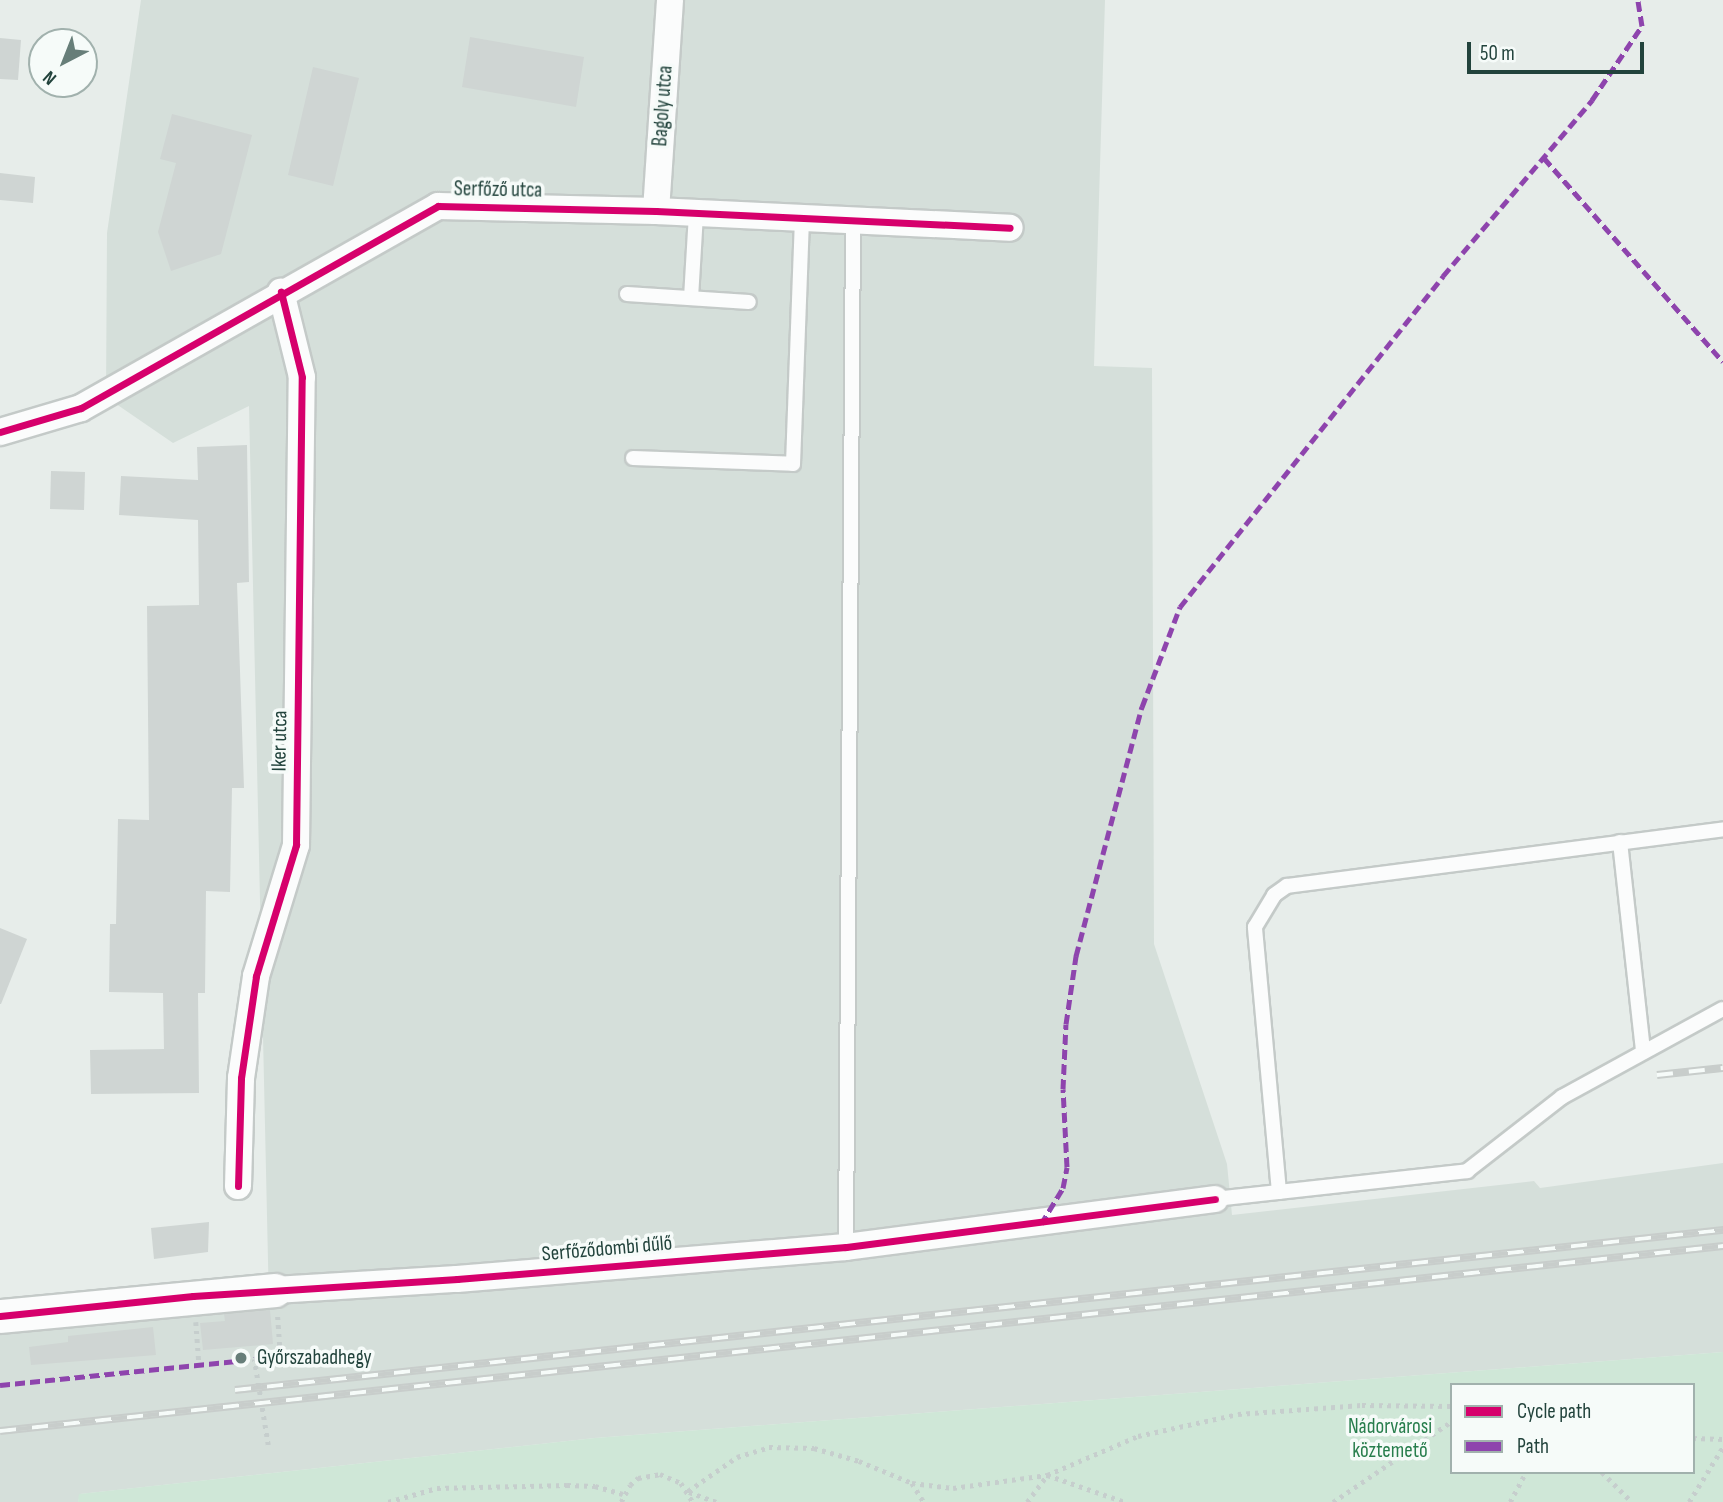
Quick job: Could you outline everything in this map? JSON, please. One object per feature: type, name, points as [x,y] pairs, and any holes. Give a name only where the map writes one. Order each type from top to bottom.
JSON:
[{"type":"street","name":"Bagoly utca","points":[[656,211],[670,0]]},
{"type":"street","name":"Serfőző utca","points":[[0,432],[81,408],[281,292],[438,206],[656,211],[1010,228]]},
{"type":"street","name":"Iker utca","points":[[238,1186],[242,1078],[256,976],[296,845],[302,377],[281,292]]},
{"type":"street","name":"Serfőződombi dűlő","points":[[0,1316],[193,1296],[457,1279],[846,1247],[1215,1199]]},
{"type":"lane","points":[[691,298],[696,213]]},
{"type":"lane","points":[[633,458],[793,464],[802,218]]},
{"type":"lane","points":[[846,1247],[853,220]]},
{"type":"lane","points":[[627,295],[749,302]]},
{"type":"lane","points":[[1279,1192],[1255,927],[1274,895],[1287,886],[1723,829]]},
{"type":"lane","points":[[1620,842],[1643,1051]]},
{"type":"lane","points":[[1215,1199],[1467,1171],[1562,1097],[1723,1009]]},
{"type":"path","points":[[268,1446],[254,1359],[280,1354],[275,1290]]},
{"type":"path","points":[[193,1296],[198,1363]]},
{"type":"path","points":[[688,1491],[737,1457],[769,1447],[814,1448],[859,1461],[912,1483],[953,1488],[1047,1475],[1138,1436],[1238,1414],[1362,1405],[1450,1406]]},
{"type":"path","points":[[1333,1502],[1365,1477],[1450,1422]]},
{"type":"path","points":[[1695,1438],[1723,1440]]},
{"type":"path","points":[[1689,1502],[1723,1447]]},
{"type":"path","points":[[621,1502],[623,1494],[638,1478],[649,1474],[671,1477],[688,1491],[716,1502]]},
{"type":"path","points":[[1510,1502],[1525,1474]]},
{"type":"path","points":[[1604,1474],[1632,1502]]},
{"type":"path","points":[[1027,1502],[1047,1475]]},
{"type":"path","points":[[1047,1475],[1125,1502]]},
{"type":"path","points":[[912,1483],[924,1502]]},
{"type":"path","points":[[388,1502],[437,1488],[567,1485],[595,1486],[623,1494]]},
{"type":"path","points":[[688,1491],[692,1502]]},
{"type":"shaded area","points":[[141,0],[1105,0],[1094,366],[1152,368],[1154,944],[1227,1164],[1232,1215],[1534,1181],[1540,1188],[1723,1163],[1723,1352],[595,1438],[80,1494],[78,1502],[0,1502],[0,1334],[269,1306],[249,406],[173,443],[106,397],[107,233]]},
{"type":"green space","name":"Nádorvárosi köztemető","points":[[1723,1352],[1723,1502],[78,1502],[79,1494],[595,1438]]},
{"type":"building","points":[[470,37],[584,57],[576,107],[462,87]]},
{"type":"building","points":[[0,38],[21,40],[18,80],[0,79]]},
{"type":"building","points":[[313,67],[359,78],[333,186],[288,175]]},
{"type":"building","points":[[172,114],[252,135],[221,254],[171,271],[158,232],[176,163],[160,159]]},
{"type":"building","points":[[0,173],[35,177],[33,203],[0,200]]},
{"type":"building","points":[[247,445],[249,582],[237,583],[244,788],[232,788],[230,892],[206,891],[205,993],[198,993],[199,1093],[91,1094],[90,1050],[164,1049],[163,993],[109,992],[110,924],[116,924],[118,819],[149,820],[147,606],[199,605],[198,520],[119,515],[121,476],[198,480],[197,447]]},
{"type":"building","points":[[51,471],[85,472],[84,510],[50,509]]},
{"type":"building","points":[[0,928],[27,939],[1,1004],[0,1004]]},
{"type":"building","points":[[209,1222],[208,1252],[154,1259],[151,1228]]},
{"type":"building","points":[[270,1310],[273,1344],[203,1350],[200,1323],[225,1321],[224,1314]]},
{"type":"building","points":[[153,1327],[156,1355],[31,1365],[29,1347],[68,1342],[68,1336]]},
{"type":"railway","points":[[1657,1075],[1723,1068]]},
{"type":"railway","points":[[235,1390],[1723,1230]]},
{"type":"railway","points":[[0,1431],[1723,1246]]},
{"type":"marked path","points":[[1041,1224],[1063,1188],[1067,1167],[1063,1089],[1066,1024],[1076,956],[1142,707],[1180,607],[1443,276],[1592,100],[1642,26],[1638,0]]},
{"type":"marked path","points":[[1544,158],[1723,362]]},
{"type":"marked path","points":[[0,1385],[254,1359]]},
{"type":"cycle path","points":[[0,432],[81,408],[438,206],[656,211],[1010,228]]},
{"type":"cycle path","points":[[238,1186],[241,1078],[256,976],[296,845],[302,377],[281,292]]},
{"type":"cycle path","points":[[0,1316],[193,1296],[457,1279],[846,1247],[1215,1199]]},
{"type":"place","name":"Győrszabadhegy","points":[[241,1358]]}]
